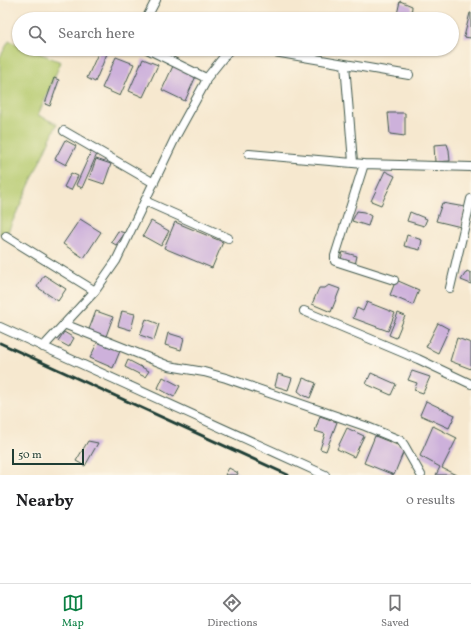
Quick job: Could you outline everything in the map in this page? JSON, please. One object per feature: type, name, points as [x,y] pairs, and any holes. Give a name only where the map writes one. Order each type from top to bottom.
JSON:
[{"type":"street","points":[[150,12],[156,0]]},
{"type":"street","points":[[161,56],[206,79]]},
{"type":"street","points":[[43,347],[95,291],[116,261],[177,134],[206,79],[223,56]]},
{"type":"street","points":[[298,56],[409,75]]},
{"type":"street","points":[[345,64],[353,162]]},
{"type":"street","points":[[64,131],[154,183]]},
{"type":"street","points":[[249,154],[364,164],[471,167]]},
{"type":"street","points":[[364,164],[335,256],[336,261],[394,280]]},
{"type":"street","points":[[450,288],[471,199]]},
{"type":"street","points":[[145,201],[228,238]]},
{"type":"street","points":[[6,236],[95,291]]},
{"type":"street","points":[[304,311],[431,365],[471,384]]},
{"type":"street","points":[[64,324],[169,366],[204,372],[226,378],[365,426],[397,439],[404,445],[421,475]]},
{"type":"street","points":[[0,327],[325,475]]},
{"type":"green space","points":[[9,41],[12,42],[12,56],[46,56],[61,62],[38,115],[57,124],[6,236],[0,234],[0,57]]},
{"type":"building","points":[[400,1],[412,6],[412,12],[398,12]]},
{"type":"building","points":[[471,13],[471,38],[464,37]]},
{"type":"building","points":[[97,56],[106,56],[95,82],[87,78]]},
{"type":"building","points":[[116,57],[134,64],[120,96],[102,88]]},
{"type":"building","points":[[143,59],[158,65],[143,97],[129,91]]},
{"type":"building","points":[[173,66],[196,76],[185,101],[162,90]]},
{"type":"building","points":[[54,78],[59,80],[50,106],[45,104]]},
{"type":"building","points":[[388,113],[405,113],[405,136],[390,134]]},
{"type":"building","points":[[65,140],[76,146],[66,165],[55,159]]},
{"type":"building","points":[[447,144],[450,161],[435,162],[434,145]]},
{"type":"building","points":[[91,152],[97,154],[82,188],[76,185]]},
{"type":"building","points":[[96,159],[111,164],[104,184],[89,179]]},
{"type":"building","points":[[385,171],[395,176],[381,205],[371,201]]},
{"type":"building","points":[[71,173],[78,176],[71,190],[64,187]]},
{"type":"building","points":[[442,203],[465,207],[461,227],[436,221]]},
{"type":"building","points":[[357,211],[364,212],[371,216],[368,226],[352,221]]},
{"type":"building","points":[[410,212],[427,219],[424,226],[407,221]]},
{"type":"building","points":[[80,219],[101,232],[84,258],[63,244]]},
{"type":"building","points":[[151,221],[169,231],[161,246],[143,236]]},
{"type":"building","points":[[175,222],[223,242],[212,268],[164,248]]},
{"type":"building","points":[[118,231],[125,233],[116,245],[111,242]]},
{"type":"building","points":[[407,235],[422,240],[420,250],[404,246]]},
{"type":"building","points":[[343,252],[357,256],[355,265],[340,262]]},
{"type":"building","points":[[467,271],[471,273],[471,284],[461,280]]},
{"type":"building","points":[[44,275],[66,289],[58,301],[37,287]]},
{"type":"building","points":[[396,280],[419,290],[413,305],[390,295]]},
{"type":"building","points":[[329,285],[340,289],[331,312],[312,304],[319,288],[325,288]]},
{"type":"building","points":[[367,302],[395,313],[388,331],[353,318],[357,308],[363,311]]},
{"type":"building","points":[[96,311],[113,317],[105,339],[88,332]]},
{"type":"building","points":[[122,311],[135,314],[131,330],[118,326]]},
{"type":"building","points":[[398,313],[405,316],[396,338],[389,335]]},
{"type":"building","points":[[146,319],[159,324],[154,340],[140,335]]},
{"type":"building","points":[[438,323],[449,329],[438,353],[426,347]]},
{"type":"building","points":[[64,332],[74,338],[69,347],[58,341]]},
{"type":"building","points":[[168,333],[184,338],[181,350],[165,345]]},
{"type":"building","points":[[457,338],[471,343],[471,369],[450,361]]},
{"type":"building","points":[[98,341],[120,351],[113,368],[90,358]]},
{"type":"building","points":[[128,360],[149,371],[145,377],[125,367]]},
{"type":"building","points":[[412,371],[430,377],[423,393],[414,390],[417,383],[408,380]]},
{"type":"building","points":[[371,373],[396,384],[391,395],[366,384]]},
{"type":"building","points":[[278,374],[292,378],[288,390],[275,386]]},
{"type":"building","points":[[163,377],[180,386],[174,397],[158,388]]},
{"type":"building","points":[[303,378],[316,383],[310,398],[298,391]]},
{"type":"building","points":[[426,401],[455,415],[449,428],[420,415]]},
{"type":"building","points":[[320,416],[337,422],[326,451],[320,449],[325,434],[315,431]]},
{"type":"building","points":[[433,426],[457,438],[442,468],[456,475],[436,475],[440,467],[420,456]]},
{"type":"building","points":[[347,428],[364,436],[354,457],[337,449]]},
{"type":"building","points":[[375,436],[405,448],[394,475],[364,463]]},
{"type":"building","points":[[88,441],[98,443],[85,466],[76,461]]},
{"type":"building","points":[[229,468],[238,473],[237,475],[225,475]]},
{"type":"railway","points":[[0,343],[288,475]]}]
